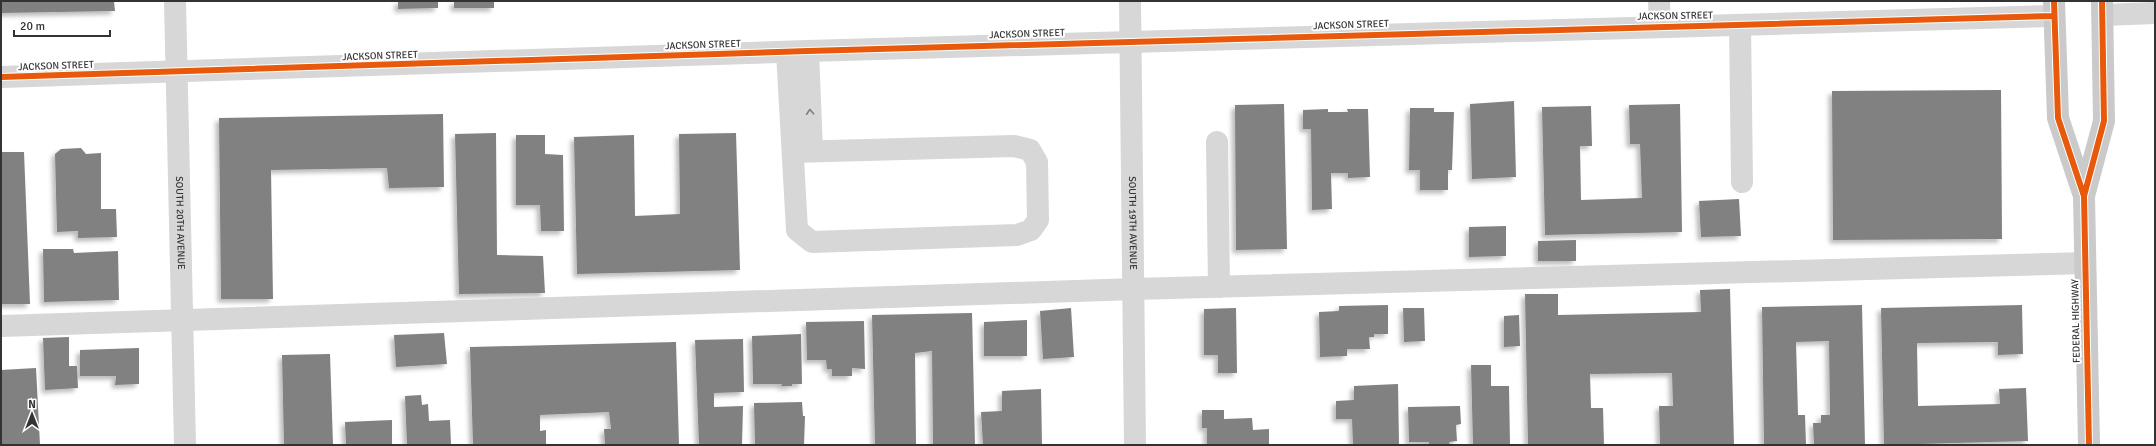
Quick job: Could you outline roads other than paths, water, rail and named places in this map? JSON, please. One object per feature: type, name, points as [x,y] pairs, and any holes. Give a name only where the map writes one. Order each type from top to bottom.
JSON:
[{"type":"main road","name":"FEDERAL HIGHWAY","points":[[2089,445],[2084,196],[2104,121],[2103,8]]},
{"type":"main road","name":"FEDERAL HIGHWAY","points":[[2054,9],[2058,118],[2084,196]]},
{"type":"street","name":"SOUTH 20TH AVENUE","points":[[175,1],[185,445]]},
{"type":"street","name":"SOUTH 19TH AVENUE","points":[[1130,1],[1135,445]]},
{"type":"street","points":[[1659,1],[1660,27]]},
{"type":"street","points":[[2103,8],[2155,13]]},
{"type":"street","name":"JACKSON STREET","points":[[1,77],[176,73],[798,51],[1740,25],[2054,9]]},
{"type":"street","points":[[1740,25],[1742,182]]},
{"type":"street","points":[[798,51],[803,151],[797,230],[812,242],[1017,235],[1031,230],[1038,220],[1037,162],[1030,150],[1014,146],[803,151]]},
{"type":"street","points":[[1217,142],[1219,287]]},
{"type":"street","points":[[1,326],[1134,289],[2085,264]]}]
